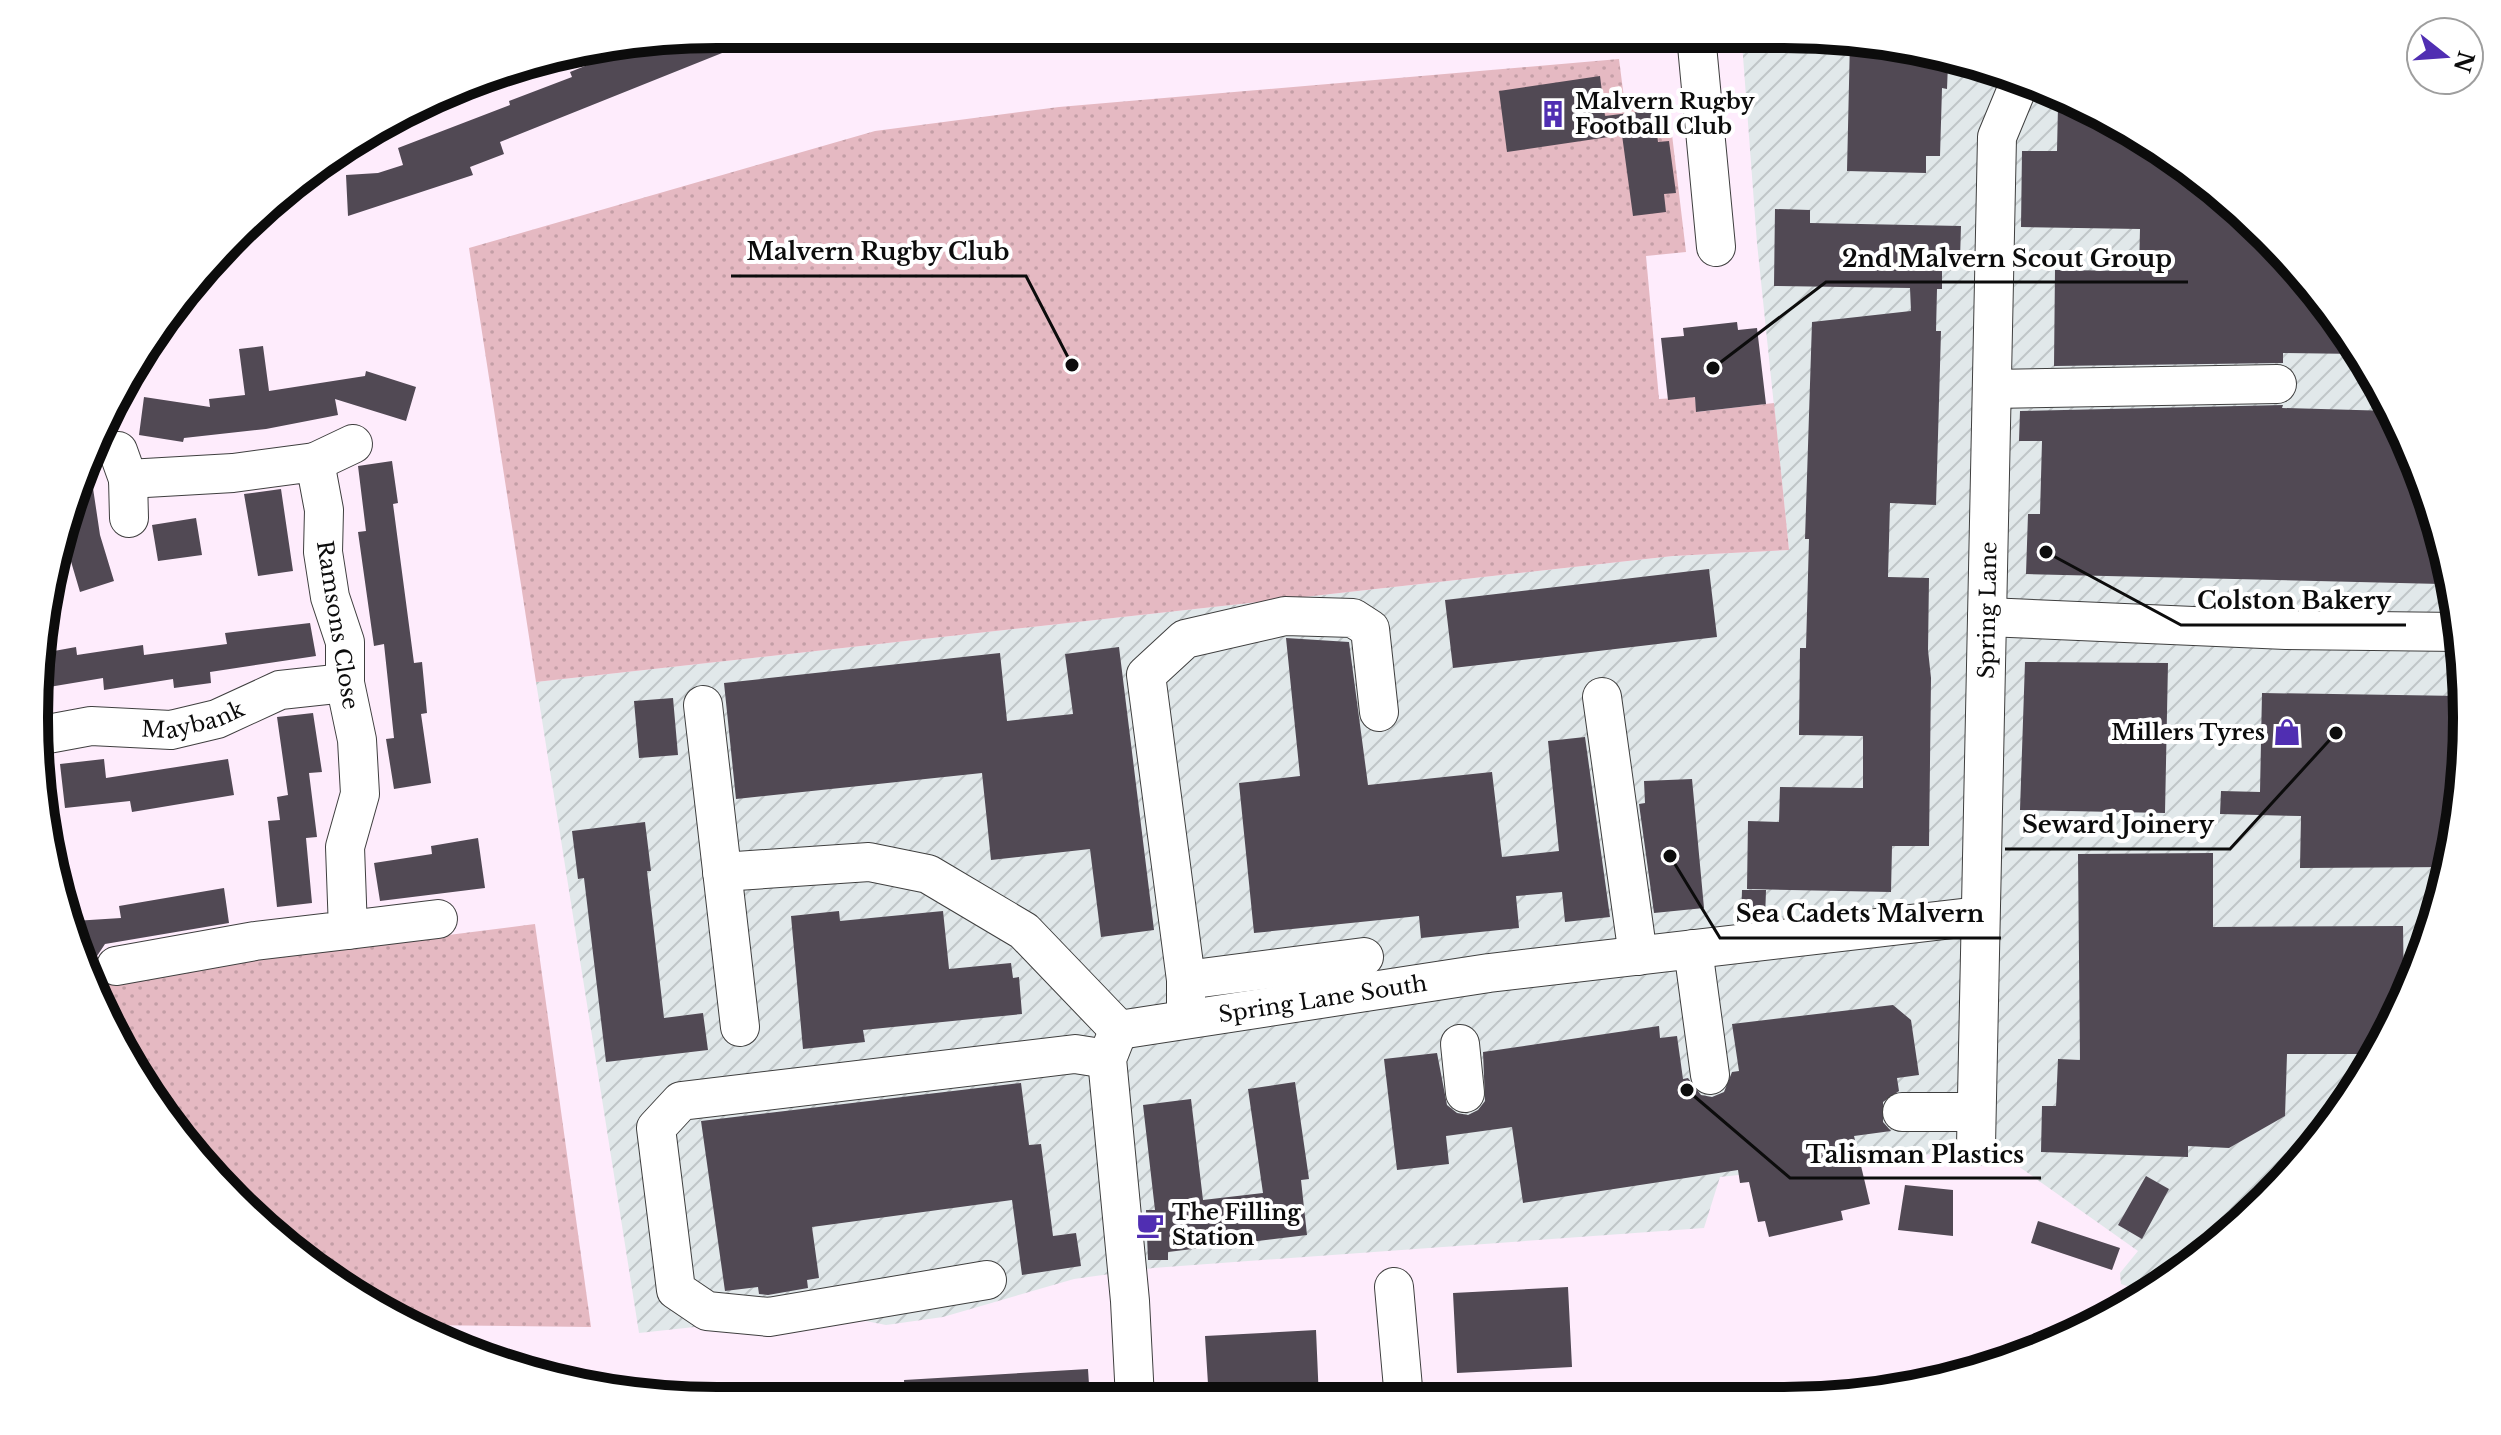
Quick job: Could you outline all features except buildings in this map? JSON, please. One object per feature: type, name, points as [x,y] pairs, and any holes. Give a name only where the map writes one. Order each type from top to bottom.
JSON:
[{"type":"street","points":[[1697,48],[1716,247]]},
{"type":"street","name":"Spring Lane","points":[[1902,1112],[1976,1129],[1997,137],[2016,90]]},
{"type":"street","points":[[1992,389],[2277,384]]},
{"type":"street","points":[[129,518],[123,465],[233,473],[315,462],[353,444]]},
{"type":"street","name":"Ramsons Close","points":[[315,462],[324,510],[323,552],[345,642],[345,683],[357,740],[360,794],[345,847],[348,930]]},
{"type":"street","points":[[1186,1018],[1186,980],[1146,675],[1185,639],[1285,616],[1353,618],[1370,629],[1379,712]]},
{"type":"street","points":[[1987,617],[2286,630],[2447,632]]},
{"type":"street","name":"Maybank","points":[[48,734],[91,726],[171,730],[217,719],[280,690],[345,683]]},
{"type":"street","points":[[1602,697],[1638,956]]},
{"type":"street","points":[[703,705],[740,1027]]},
{"type":"street","points":[[722,872],[869,862],[928,874],[1024,931],[1113,1044],[1134,1387]]},
{"type":"street","name":"Spring Lane South","points":[[987,1280],[769,1317],[707,1311],[676,1290],[656,1128],[681,1101],[1075,1054],[1186,1018],[1489,973],[1979,916]]},
{"type":"street","points":[[116,966],[255,941],[438,919]]},
{"type":"street","points":[[1693,949],[1710,1075]]},
{"type":"street","points":[[1186,980],[1364,957]]},
{"type":"street","points":[[1460,1044],[1465,1093]]},
{"type":"street","points":[[1394,1287],[1403,1387]]},
{"type":"shaded area","points":[[1742,48],[1827,49],[1914,61],[1957,71],[2040,99],[2080,117],[2191,186],[2257,244],[2315,310],[2384,421],[2402,461],[2430,544],[2447,630],[2452,674],[2452,761],[2440,848],[2417,933],[2384,1014],[2315,1125],[2257,1191],[2191,1249],[2133,1288],[2121,1284],[2120,1273],[2138,1251],[2001,1154],[1950,1152],[1720,1177],[1704,1228],[1153,1268],[1074,1279],[943,1317],[886,1325],[825,1313],[639,1333],[536,682],[1673,556],[1789,550],[1757,243]]},
{"type":"shaded area","points":[[1619,59],[1625,106],[1668,101],[1686,252],[1646,256],[1659,399],[1695,397],[1697,412],[1774,403],[1789,550],[1673,556],[536,682],[469,248],[875,131],[1059,107]]},
{"type":"shaded area","points":[[535,924],[591,1327],[437,1325],[383,1297],[310,1249],[244,1191],[186,1125],[138,1052],[101,979]]},
{"type":"place","name":"Malvern Rugby Football Club","points":[[1553,114]]},
{"type":"place","name":"Malvern Rugby Club","points":[[1072,365]]},
{"type":"place","name":"2nd Malvern Scout Group","points":[[1713,368]]},
{"type":"place","name":"Colston Bakery","points":[[2046,552]]},
{"type":"place","name":"Millers Tyres","points":[[2287,732]]},
{"type":"place","name":"Seward Joinery","points":[[2336,733]]},
{"type":"place","name":"Sea Cadets Malvern","points":[[1670,856]]},
{"type":"place","name":"Talisman Plastics","points":[[1687,1090]]},
{"type":"place","name":"The Filling Station","points":[[1150,1225]]}]
